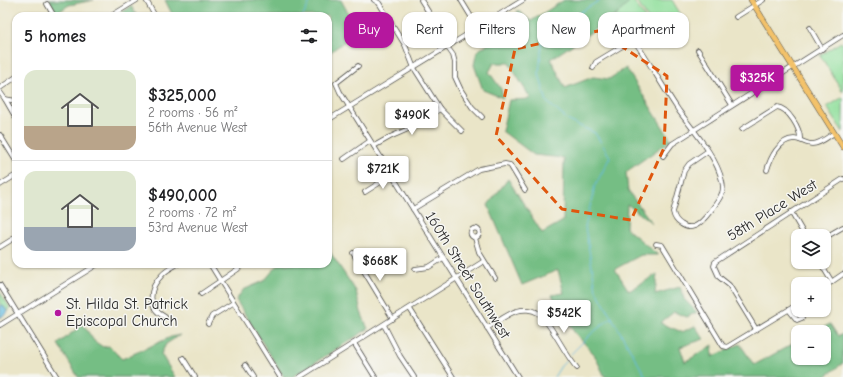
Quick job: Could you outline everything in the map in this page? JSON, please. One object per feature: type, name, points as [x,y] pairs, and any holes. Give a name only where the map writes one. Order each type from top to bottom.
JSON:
[{"type":"main road","points":[[752,0],[843,147]]},
{"type":"street","points":[[118,12],[137,0]]},
{"type":"street","points":[[146,0],[154,12]]},
{"type":"street","points":[[374,0],[379,3],[405,45],[414,68],[440,109],[462,131]]},
{"type":"street","points":[[421,0],[428,12]]},
{"type":"street","points":[[461,0],[468,12]]},
{"type":"street","points":[[502,12],[517,2],[523,0]]},
{"type":"street","points":[[736,17],[762,0]]},
{"type":"street","points":[[47,4],[52,12]]},
{"type":"street","points":[[810,28],[822,49]]},
{"type":"street","points":[[664,156],[672,144],[843,36]]},
{"type":"street","points":[[593,68],[596,62],[629,42],[634,41],[678,110],[708,151],[722,181],[723,191],[700,223],[694,226],[686,227],[678,223],[673,212],[684,171],[689,164],[708,151]]},
{"type":"street","points":[[332,118],[445,48]]},
{"type":"street","points":[[449,48],[455,63],[455,77],[461,90],[472,107],[482,116]]},
{"type":"street","points":[[698,50],[732,105]]},
{"type":"street","name":"160th Street Southwest","points":[[358,66],[336,83],[340,92],[518,377]]},
{"type":"street","points":[[0,88],[12,80]]},
{"type":"street","points":[[0,92],[12,111]]},
{"type":"street","points":[[5,99],[12,100]]},
{"type":"street","points":[[742,129],[777,107],[782,108],[787,112],[798,130],[800,140]]},
{"type":"street","points":[[374,146],[406,130],[440,109]]},
{"type":"street","points":[[767,170],[773,155],[781,145],[794,139],[813,144],[834,133]]},
{"type":"street","points":[[0,136],[12,155]]},
{"type":"street","points":[[344,159],[370,141]]},
{"type":"street","points":[[413,209],[479,169],[505,164],[510,165],[525,190]]},
{"type":"street","points":[[365,192],[392,175]]},
{"type":"street","points":[[0,185],[12,177]]},
{"type":"street","name":"58th Place West","points":[[756,330],[729,284],[719,277],[714,266],[714,262],[843,179]]},
{"type":"street","points":[[791,212],[801,229]]},
{"type":"street","points":[[831,234],[843,226]]},
{"type":"street","points":[[475,238],[484,261],[495,278]]},
{"type":"street","points":[[0,247],[12,240]]},
{"type":"street","points":[[656,244],[662,245],[723,346],[727,347],[789,310],[791,312]]},
{"type":"street","points":[[353,253],[393,319]]},
{"type":"street","points":[[415,269],[429,267],[443,258]]},
{"type":"street","points":[[300,377],[484,261]]},
{"type":"street","points":[[0,325],[92,268]]},
{"type":"street","points":[[165,317],[158,313],[151,300],[152,288],[162,274],[172,268]]},
{"type":"street","points":[[212,268],[280,377]]},
{"type":"street","points":[[201,294],[239,268]]},
{"type":"street","points":[[824,269],[832,282],[843,274]]},
{"type":"street","points":[[0,285],[57,377]]},
{"type":"street","points":[[208,324],[212,316],[233,303]]},
{"type":"street","points":[[410,309],[453,377]]},
{"type":"street","points":[[487,328],[516,311],[526,309],[537,313],[546,321],[577,368]]},
{"type":"street","points":[[795,317],[797,320],[802,317]]},
{"type":"street","points":[[384,325],[400,356],[414,377]]},
{"type":"street","points":[[354,343],[375,377]]},
{"type":"street","points":[[183,358],[195,377]]},
{"type":"street","points":[[245,365],[253,377]]},
{"type":"highlighted area","points":[[598,31],[667,76],[664,148],[631,220],[562,209],[496,136],[515,49]]},
{"type":"green space","points":[[49,0],[94,0],[69,5],[56,12]]},
{"type":"green space","points":[[165,0],[341,0],[348,12],[344,12],[344,42],[332,51],[332,12],[171,12]]},
{"type":"green space","points":[[564,0],[627,0],[628,4],[619,12],[598,12],[598,27],[590,33],[590,12],[545,12]]},
{"type":"green space","points":[[628,0],[633,0],[641,12],[619,12]]},
{"type":"green space","points":[[636,0],[672,0],[679,12],[644,12]]},
{"type":"green space","points":[[131,6],[135,12],[121,12]]},
{"type":"green space","points":[[537,17],[537,48],[567,48],[551,59],[565,88],[593,77],[609,79],[626,68],[671,140],[626,172],[628,191],[652,223],[627,204],[626,228],[658,255],[641,255],[615,269],[629,291],[657,274],[655,294],[680,287],[684,299],[697,312],[687,317],[674,312],[660,323],[682,332],[695,326],[704,339],[680,347],[685,362],[713,345],[712,357],[740,344],[754,365],[791,345],[791,365],[831,365],[831,326],[838,336],[843,334],[843,363],[825,377],[605,377],[594,354],[574,332],[552,295],[564,293],[558,270],[522,285],[488,205],[508,179],[542,233],[563,221],[564,158],[534,155],[502,131],[509,100],[531,99],[509,63],[494,63],[489,72],[501,89],[503,98],[483,90],[474,65],[477,51],[482,48],[529,48],[529,19],[531,21]]},
{"type":"green space","points":[[841,42],[843,44],[843,92],[820,55]]},
{"type":"green space","points":[[843,97],[843,132],[827,107]]},
{"type":"green space","points":[[332,255],[356,291],[361,312],[368,329],[292,377],[284,377],[236,300],[243,290],[264,281],[275,268],[332,268]]},
{"type":"green space","points":[[0,292],[10,308],[8,312],[0,318]]},
{"type":"green space","points":[[83,324],[94,341],[103,347],[109,346],[122,359],[171,337],[180,335],[166,344],[161,354],[175,377],[78,377],[58,344]]},
{"type":"water","points":[[0,305],[3,305],[8,312],[0,318]]},
{"type":"waterway","points":[[305,12],[311,0]]},
{"type":"waterway","points":[[600,0],[576,15],[569,26],[558,35],[542,43],[539,74],[547,102],[569,121],[595,133],[610,157],[595,186],[585,227],[596,290],[646,377]]},
{"type":"waterway","points":[[570,355],[591,334],[611,318]]},
{"type":"waterway","points":[[554,377],[567,360]]},
{"type":"place","name":"St. Hilda St. Patrick Episcopal Church","points":[[58,313]]}]
